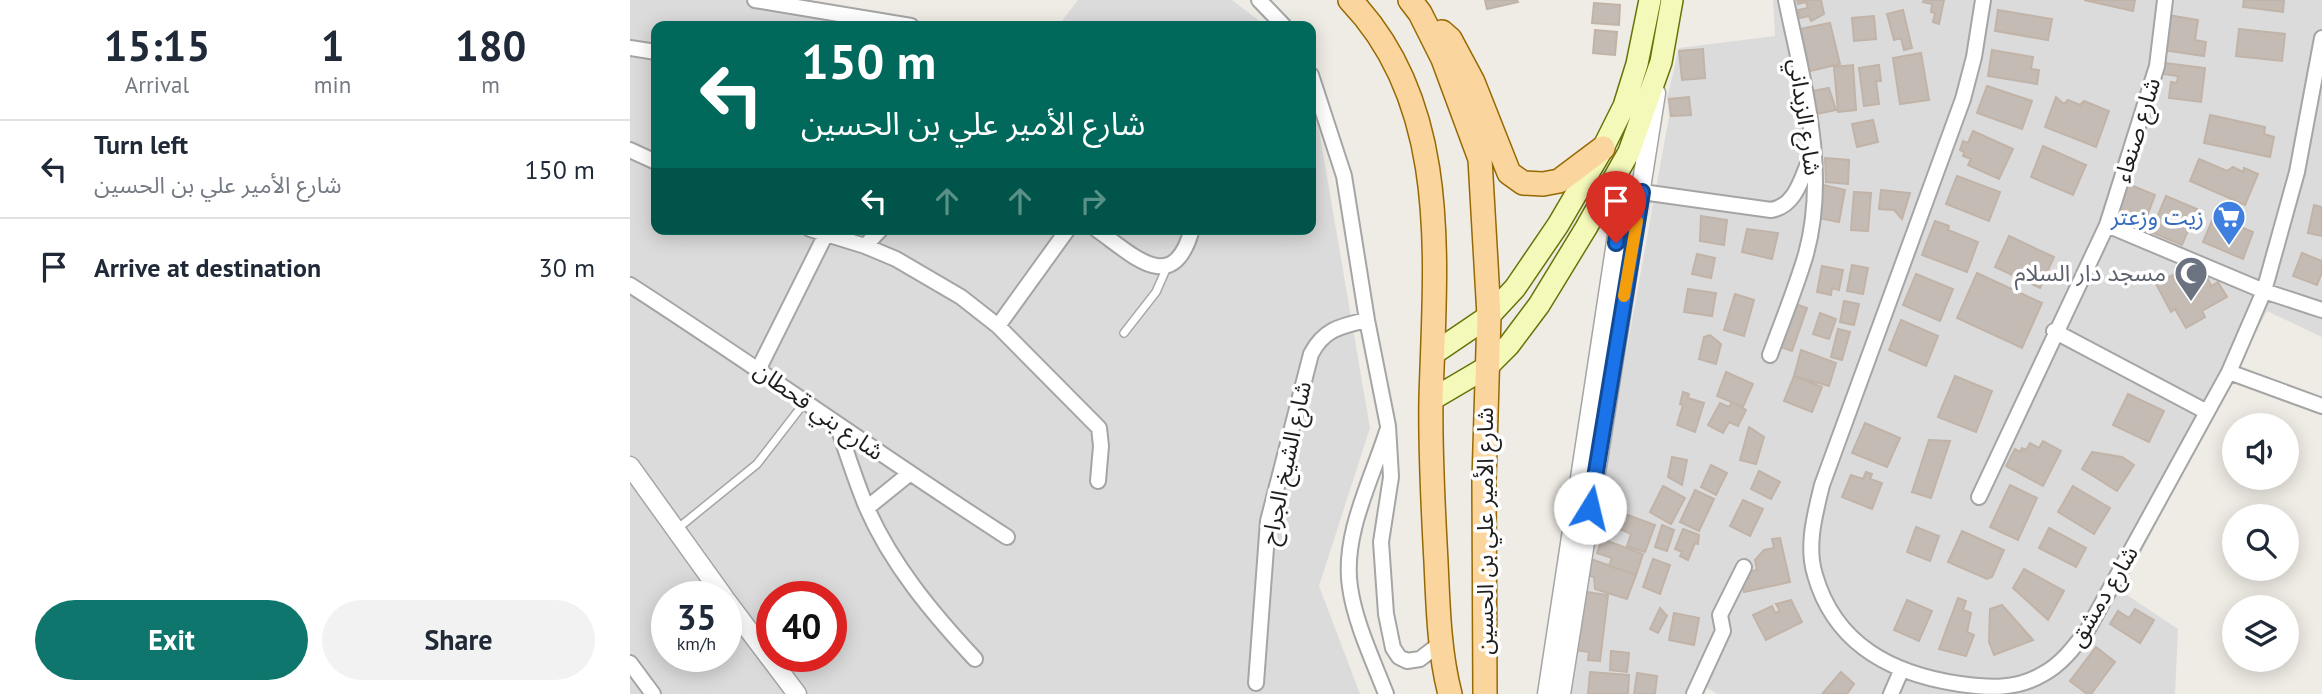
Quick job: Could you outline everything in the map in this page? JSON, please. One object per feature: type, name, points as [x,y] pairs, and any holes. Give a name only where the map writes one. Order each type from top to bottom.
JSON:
[{"type":"main road","name":"شارع الأمير علي بن الحسين","points":[[1350,0],[1387,45],[1411,97],[1426,148],[1433,215],[1430,455],[1438,607],[1450,694]]},
{"type":"main road","points":[[1433,354],[1489,316],[1535,260],[1604,148],[1624,106],[1634,74],[1650,0]]},
{"type":"main road","name":"شارع الأمير علي بن الحسين","points":[[1431,400],[1488,367],[1509,345],[1539,305],[1629,152],[1661,62],[1672,0]]},
{"type":"main road","name":"شارع الأمير علي بن الحسين","points":[[1415,6],[1443,59],[1480,159],[1489,316],[1484,480],[1485,694]]},
{"type":"main road","points":[[1415,6],[1450,39],[1473,82],[1509,173],[1524,183],[1559,181],[1604,148]]},
{"type":"street","points":[[755,0],[881,21]]},
{"type":"street","points":[[1259,0],[1279,21]]},
{"type":"street","name":"شارع الزبداني","points":[[1770,355],[1805,254],[1815,179],[1814,148],[1786,0]]},
{"type":"street","name":"شارع دمشق","points":[[1983,0],[1974,57],[1963,99],[1827,472],[1814,517],[1811,543],[1814,573],[1836,621],[1868,651],[1901,671],[1930,680],[2001,688],[2029,680],[2054,666],[2088,629],[2229,372],[2264,291],[2297,173],[2322,43]]},
{"type":"street","name":"شارع صنعاء","points":[[1979,497],[2054,331],[2107,225],[2153,78],[2165,0]]},
{"type":"street","points":[[630,48],[651,51]]},
{"type":"street","name":"شارع الأمير علي بن الحسين","points":[[1561,694],[1661,62]]},
{"type":"street","points":[[1316,90],[1344,176],[1367,320],[1388,426],[1391,477],[1381,542],[1386,614],[1392,648],[1399,657],[1407,661],[1420,659],[1442,642]]},
{"type":"street","points":[[1547,694],[1620,216],[1625,204],[1642,192],[1780,209],[1792,199],[1814,148]]},
{"type":"street","points":[[630,150],[651,160]]},
{"type":"street","points":[[2107,225],[2264,291],[2322,310]]},
{"type":"street","points":[[865,246],[875,235]]},
{"type":"street","points":[[998,326],[1064,235]]},
{"type":"street","points":[[1105,235],[1140,261],[1155,268],[1167,267],[1178,261],[1189,235]]},
{"type":"street","points":[[759,368],[825,236],[865,246],[896,259],[961,298],[998,326],[1099,428],[1101,446],[1098,481]]},
{"type":"street","name":"شارع بني قحطان","points":[[630,285],[759,368],[909,474],[1007,537]]},
{"type":"street","name":"شارع الشيخ الجراح","points":[[1256,683],[1268,521],[1311,354],[1325,333],[1336,327],[1367,320]]},
{"type":"street","points":[[2054,331],[2207,412]]},
{"type":"street","points":[[2229,372],[2322,406]]},
{"type":"street","points":[[837,424],[867,508],[912,586],[975,659]]},
{"type":"street","points":[[1386,694],[1356,614],[1348,566],[1366,492],[1388,426]]},
{"type":"street","points":[[630,466],[713,581]]},
{"type":"street","points":[[867,508],[909,474]]},
{"type":"street","points":[[1694,694],[1723,631],[1720,615],[1744,567]]},
{"type":"street","points":[[742,621],[797,694]]},
{"type":"street","points":[[1374,661],[1392,648]]},
{"type":"street","points":[[630,663],[653,694]]},
{"type":"street","points":[[1891,694],[1901,671]]},
{"type":"lane","points":[[1124,333],[1156,292],[1167,267]]},
{"type":"lane","points":[[676,530],[757,464],[804,402]]},
{"type":"shaded area","points":[[630,0],[785,0],[913,21],[651,21],[651,235],[1316,235],[1316,112],[1370,428],[1319,586],[1360,694],[630,694]]},
{"type":"shaded area","points":[[1078,0],[1232,0],[1259,21],[1062,21]]},
{"type":"shaded area","points":[[1773,0],[2322,0],[2322,337],[2267,311],[2121,591],[2178,629],[2175,694],[1717,694],[1706,687],[1702,694],[1564,694],[1669,117],[1667,98],[1679,48],[1775,36]]},
{"type":"building","points":[[1485,0],[1517,0],[1518,2],[1487,9]]},
{"type":"building","points":[[1797,0],[1821,0],[1824,14],[1811,21],[1809,16],[1800,18],[1798,10],[1808,8],[1806,2],[1798,4]]},
{"type":"building","points":[[1944,0],[1939,24],[1933,22],[1935,13],[1931,12],[1932,4],[1923,2]]},
{"type":"building","points":[[2084,0],[2135,0],[2133,11]]},
{"type":"building","points":[[2244,0],[2284,0],[2283,12],[2243,7]]},
{"type":"building","points":[[1594,3],[1620,5],[1619,25],[1592,23]]},
{"type":"building","points":[[1903,10],[1912,48],[1904,50],[1901,38],[1894,40],[1887,14]]},
{"type":"building","points":[[1998,10],[2052,19],[2048,40],[1995,31]]},
{"type":"building","points":[[2168,15],[2198,20],[2195,40],[2206,42],[2204,56],[2162,50]]},
{"type":"building","points":[[1874,16],[1876,39],[1854,41],[1852,18]]},
{"type":"building","points":[[1830,23],[1840,64],[1810,71],[1800,29]]},
{"type":"building","points":[[2239,29],[2285,34],[2282,61],[2236,56]]},
{"type":"building","points":[[1595,30],[1617,32],[1615,55],[1593,53]]},
{"type":"building","points":[[1703,49],[1705,78],[1682,80],[1679,51]]},
{"type":"building","points":[[1992,50],[2033,57],[2031,69],[2039,70],[2037,84],[1988,76]]},
{"type":"building","points":[[1921,53],[1929,100],[1900,104],[1893,58]]},
{"type":"building","points":[[2165,63],[2205,68],[2201,102],[2169,98],[2171,82],[2177,83],[2178,76],[2163,74]]},
{"type":"building","points":[[1853,65],[1856,110],[1838,112],[1834,67]]},
{"type":"building","points":[[1879,65],[1881,81],[1876,81],[1879,104],[1864,106],[1859,68]]},
{"type":"building","points":[[1987,86],[2032,101],[2022,129],[1977,113]]},
{"type":"building","points":[[1829,88],[1836,110],[1816,114],[1812,91]]},
{"type":"building","points":[[1689,97],[1691,115],[1671,116],[1669,99]]},
{"type":"building","points":[[2056,97],[2064,104],[2068,100],[2080,105],[2084,101],[2109,111],[2096,147],[2045,127]]},
{"type":"building","points":[[2210,115],[2265,127],[2264,134],[2274,137],[2270,157],[2204,143]]},
{"type":"building","points":[[1873,120],[1878,142],[1857,147],[1852,124]]},
{"type":"building","points":[[1973,131],[2013,149],[1999,179],[1968,165],[1971,159],[1963,156],[1964,152],[1960,150],[1963,141],[1968,143]]},
{"type":"building","points":[[2043,146],[2086,165],[2073,195],[2031,177]]},
{"type":"building","points":[[1825,158],[1849,160],[1848,184],[1826,182]]},
{"type":"building","points":[[2199,159],[2227,171],[2233,167],[2243,172],[2244,168],[2258,174],[2245,205],[2190,181]]},
{"type":"building","points":[[1957,176],[2000,192],[1989,221],[1946,204]]},
{"type":"building","points":[[2126,183],[2155,195],[2146,219],[2120,209],[2118,203]]},
{"type":"building","points":[[1819,184],[1845,190],[1839,222],[1819,218],[1822,205],[1815,203]]},
{"type":"building","points":[[1881,190],[1910,193],[1902,219],[1894,210],[1879,209]]},
{"type":"building","points":[[1854,192],[1871,193],[1868,231],[1851,230]]},
{"type":"building","points":[[2166,196],[2197,209],[2182,245],[2151,232]]},
{"type":"building","points":[[2314,205],[2322,207],[2322,236],[2308,233]]},
{"type":"building","points":[[1701,216],[1727,220],[1724,245],[1700,241]]},
{"type":"building","points":[[2214,216],[2253,232],[2243,259],[2203,242]]},
{"type":"building","points":[[1935,221],[1949,226],[1948,230],[1978,242],[1967,272],[1922,255]]},
{"type":"building","points":[[1747,229],[1778,233],[1772,259],[1742,252]]},
{"type":"building","points":[[2009,236],[2054,257],[2040,288],[1995,267]]},
{"type":"building","points":[[2302,253],[2322,261],[2322,272],[2317,285],[2293,276]]},
{"type":"building","points":[[1697,254],[1715,258],[1711,278],[1692,274]]},
{"type":"building","points":[[1852,265],[1868,268],[1863,294],[1847,291]]},
{"type":"building","points":[[1822,266],[1843,270],[1839,290],[1832,288],[1831,295],[1817,292]]},
{"type":"building","name":"مسجد دار السلام","points":[[2182,270],[2186,277],[2193,273],[2200,284],[2208,279],[2211,286],[2218,282],[2227,297],[2202,311],[2205,317],[2186,328],[2175,309],[2171,312],[2156,284]]},
{"type":"building","points":[[1977,273],[2042,303],[2022,348],[1957,318]]},
{"type":"building","points":[[1916,274],[1953,289],[1940,321],[1903,305]]},
{"type":"building","points":[[1688,289],[1716,293],[1712,316],[1684,312]]},
{"type":"building","points":[[1735,294],[1754,300],[1744,336],[1724,330]]},
{"type":"building","points":[[1844,301],[1859,304],[1854,325],[1840,322]]},
{"type":"building","points":[[1790,302],[1807,308],[1792,351],[1775,345]]},
{"type":"building","points":[[1820,313],[1836,319],[1829,339],[1813,334]]},
{"type":"building","points":[[1901,320],[1938,336],[1926,366],[1889,350]]},
{"type":"building","points":[[1838,329],[1850,332],[1842,360],[1831,357]]},
{"type":"building","points":[[1710,335],[1721,344],[1716,364],[1699,359],[1704,337]]},
{"type":"building","points":[[1801,350],[1836,363],[1829,386],[1794,376]]},
{"type":"building","points":[[1726,372],[1753,384],[1743,407],[1717,396]]},
{"type":"building","points":[[1794,376],[1822,387],[1812,412],[1784,401]]},
{"type":"building","points":[[1955,376],[1992,391],[1976,432],[1938,417]]},
{"type":"building","points":[[1683,392],[1689,394],[1688,398],[1704,403],[1695,432],[1677,425],[1683,405],[1680,404]]},
{"type":"building","points":[[2128,394],[2164,411],[2149,442],[2113,425]]},
{"type":"building","points":[[1732,402],[1746,410],[1738,426],[1729,422],[1723,433],[1708,425],[1720,403],[1729,407]]},
{"type":"building","points":[[1865,423],[1900,438],[1887,467],[1852,453]]},
{"type":"building","points":[[1749,427],[1764,437],[1756,464],[1740,460]]},
{"type":"building","points":[[1929,440],[1950,441],[1931,498],[1912,492]]},
{"type":"building","points":[[2043,441],[2061,451],[2043,486],[2006,466],[2015,449],[2020,452],[2022,448],[2026,450],[2030,443],[2039,448]]},
{"type":"building","points":[[2092,452],[2122,457],[2134,465],[2117,491],[2082,469]]},
{"type":"building","points":[[1672,457],[1687,460],[1682,485],[1668,477]]},
{"type":"building","points":[[1711,465],[1727,473],[1716,495],[1701,487]]},
{"type":"building","points":[[1759,471],[1780,482],[1771,499],[1751,489]]},
{"type":"building","points":[[1866,472],[1872,474],[1870,479],[1882,483],[1872,509],[1842,497],[1851,475],[1863,479]]},
{"type":"building","points":[[2010,485],[2037,498],[2018,540],[1990,527]]},
{"type":"building","points":[[1663,486],[1685,498],[1671,524],[1650,512]]},
{"type":"building","points":[[2073,486],[2110,508],[2094,534],[2058,512]]},
{"type":"building","points":[[1695,490],[1714,499],[1699,531],[1680,522]]},
{"type":"building","points":[[1743,500],[1763,509],[1750,536],[1730,526]]},
{"type":"building","points":[[1625,514],[1655,525],[1645,552],[1627,546],[1631,534],[1620,529]]},
{"type":"building","points":[[1662,525],[1674,530],[1667,551],[1655,547]]},
{"type":"building","points":[[1916,527],[1939,536],[1930,561],[1907,552]]},
{"type":"building","points":[[2049,528],[2086,548],[2076,567],[2039,548]]},
{"type":"building","points":[[1683,529],[1699,535],[1698,544],[1695,543],[1688,560],[1680,556],[1682,552],[1675,549]]},
{"type":"building","points":[[1962,531],[2004,550],[1992,577],[1987,579],[1948,562]]},
{"type":"building","points":[[1780,538],[1790,582],[1744,592],[1741,580],[1749,578],[1748,572],[1757,570],[1755,560],[1764,550],[1774,548],[1772,539]]},
{"type":"building","points":[[1602,539],[1643,554],[1636,575],[1609,566],[1612,558],[1597,553]]},
{"type":"building","points":[[1591,559],[1636,575],[1627,599],[1595,589],[1594,577],[1586,575]]},
{"type":"building","points":[[1653,559],[1670,565],[1660,594],[1643,587]]},
{"type":"building","points":[[2024,569],[2064,591],[2048,620],[2013,588]]},
{"type":"building","points":[[1580,591],[1608,595],[1600,661],[1588,660],[1589,652],[1573,650]]},
{"type":"building","points":[[1958,598],[1966,601],[1963,610],[1971,613],[1967,632],[1974,635],[1966,656],[1939,649]]},
{"type":"building","points":[[1791,600],[1802,622],[1766,640],[1753,615],[1772,606],[1775,613],[1780,611],[1776,604]]},
{"type":"building","points":[[1907,600],[1932,611],[1919,641],[1894,630]]},
{"type":"building","points":[[2002,605],[2033,640],[1994,655],[1989,642],[1990,609]]},
{"type":"building","points":[[1660,608],[1667,616],[1658,633],[1650,629]]},
{"type":"building","points":[[2135,609],[2154,620],[2140,643],[2110,624],[2118,611],[2129,618]]},
{"type":"building","points":[[1674,613],[1699,618],[1694,645],[1669,640]]},
{"type":"building","points":[[2096,647],[2115,662],[2091,694],[2087,694],[2070,681]]},
{"type":"building","points":[[1611,651],[1629,653],[1627,672],[1610,670]]},
{"type":"building","points":[[1590,672],[1629,675],[1628,694],[1588,694]]},
{"type":"building","points":[[1841,672],[1854,684],[1847,694],[1822,694]]},
{"type":"building","points":[[1637,673],[1657,676],[1655,694],[1634,694]]},
{"type":"slow traffic","points":[[1624,296],[1637,221]]},
{"type":"place","name":"زيت وزعتر","points":[[2229,247]]},
{"type":"place","name":"مسجد دار السلام","points":[[2191,303]]},
{"type":"route","points":[[1590,508],[1642,192],[1625,204],[1620,216],[1616,243]]}]
